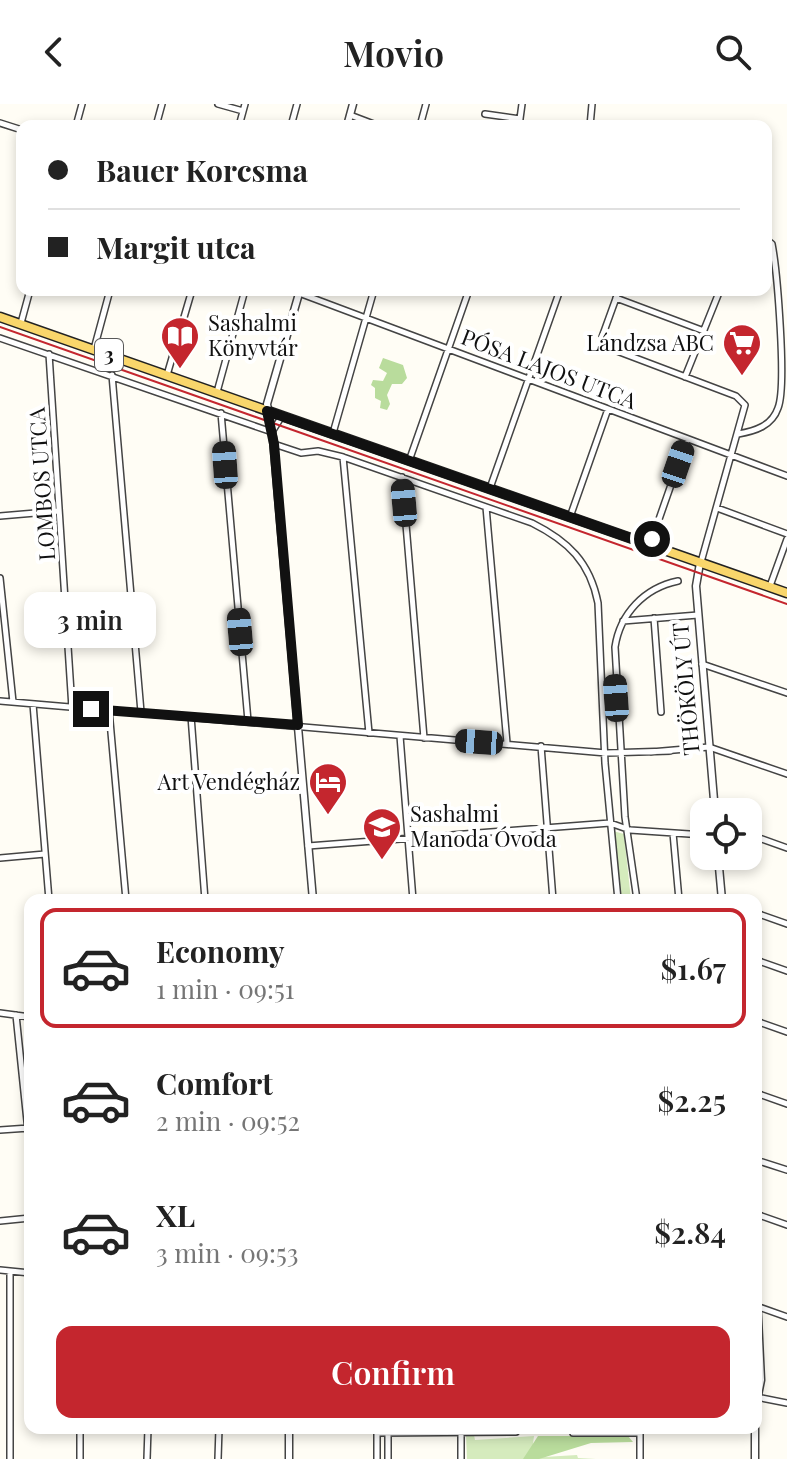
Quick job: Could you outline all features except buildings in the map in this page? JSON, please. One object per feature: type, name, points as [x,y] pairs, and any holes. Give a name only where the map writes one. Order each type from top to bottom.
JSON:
[{"type":"main road","name":"3","points":[[0,317],[787,593]]},
{"type":"street","points":[[218,104],[244,108]]},
{"type":"street","points":[[349,120],[353,104]]},
{"type":"street","points":[[485,114],[511,120]]},
{"type":"street","points":[[350,115],[363,120]]},
{"type":"street","points":[[737,434],[764,426],[775,417],[780,403],[772,248]]},
{"type":"street","points":[[20,324],[28,296]]},
{"type":"street","points":[[93,350],[108,296]]},
{"type":"street","points":[[167,376],[190,296]]},
{"type":"street","points":[[217,393],[243,296]]},
{"type":"street","points":[[298,296],[267,411],[274,444],[312,894]]},
{"type":"street","name":"PÓSA LAJOS UTCA","points":[[312,296],[785,476]]},
{"type":"street","points":[[332,434],[372,296]]},
{"type":"street","points":[[409,461],[467,296]]},
{"type":"street","points":[[490,489],[558,296]]},
{"type":"street","points":[[685,377],[718,296]]},
{"type":"street","points":[[700,563],[745,408],[742,400],[604,343],[604,331],[616,298],[704,331]]},
{"type":"street","points":[[0,338],[272,432]]},
{"type":"street","name":"LOMBOS UTCA","points":[[49,354],[72,708]]},
{"type":"street","points":[[112,375],[141,712]]},
{"type":"street","points":[[570,517],[608,409]]},
{"type":"street","points":[[221,413],[248,721]]},
{"type":"street","points":[[272,432],[282,416]]},
{"type":"street","points":[[650,545],[687,439]]},
{"type":"street","points":[[274,444],[301,453],[318,451],[343,457],[402,477],[544,529],[575,551],[589,571],[598,603],[610,823],[617,894]]},
{"type":"street","points":[[343,457],[369,733]]},
{"type":"street","points":[[785,476],[787,466]]},
{"type":"street","points":[[402,477],[424,738]]},
{"type":"street","points":[[486,507],[507,743]]},
{"type":"street","points":[[717,507],[787,537],[770,587]]},
{"type":"street","points":[[0,516],[59,511]]},
{"type":"street","name":"THÖKÖLY ÚT","points":[[700,563],[696,579],[698,615],[714,798]]},
{"type":"street","points":[[0,578],[13,702]]},
{"type":"street","points":[[636,894],[630,830],[625,817],[614,673],[615,647],[622,621],[650,592],[678,581]]},
{"type":"street","points":[[622,621],[698,615]]},
{"type":"street","points":[[654,618],[661,712]]},
{"type":"street","points":[[702,664],[787,693]]},
{"type":"street","points":[[603,673],[614,673]]},
{"type":"street","points":[[0,701],[606,753],[709,747],[787,774]]},
{"type":"street","points":[[33,704],[48,894]]},
{"type":"street","points":[[109,710],[125,894]]},
{"type":"street","points":[[191,716],[205,894]]},
{"type":"street","points":[[400,736],[413,894]]},
{"type":"street","points":[[541,746],[552,894]]},
{"type":"street","points":[[308,846],[610,823],[630,830],[690,834]]},
{"type":"street","points":[[673,833],[678,894]]},
{"type":"street","points":[[762,839],[787,848]]},
{"type":"street","points":[[0,858],[45,854]]},
{"type":"street","points":[[719,870],[721,894]]},
{"type":"street","points":[[762,915],[787,924]]},
{"type":"street","points":[[762,962],[787,971]]},
{"type":"street","points":[[0,1013],[24,1016]]},
{"type":"street","points":[[16,1015],[24,1085]]},
{"type":"street","points":[[762,1023],[787,1032]]},
{"type":"street","points":[[762,1095],[787,1104]]},
{"type":"street","points":[[0,1130],[24,1128]]},
{"type":"street","points":[[762,1162],[787,1170]]},
{"type":"street","points":[[762,1216],[787,1225]]},
{"type":"street","points":[[0,1221],[24,1219]]},
{"type":"street","points":[[0,1270],[24,1272]]},
{"type":"street","points":[[10,1271],[10,1459]]},
{"type":"street","points":[[762,1308],[787,1317]]},
{"type":"street","points":[[762,1400],[787,1403]]},
{"type":"street","points":[[80,1434],[80,1459]]},
{"type":"street","points":[[147,1459],[148,1434]]},
{"type":"street","points":[[218,1459],[219,1434]]},
{"type":"street","points":[[289,1434],[289,1459]]},
{"type":"street","points":[[377,1434],[377,1459]]},
{"type":"street","points":[[388,1434],[388,1459]]},
{"type":"street","points":[[461,1434],[461,1459]]},
{"type":"street","points":[[640,1434],[640,1459]]},
{"type":"street","points":[[755,1434],[755,1459]]},
{"type":"green space","points":[[383,358],[403,365],[407,378],[402,384],[392,384],[387,395],[390,404],[387,410],[380,408],[381,401],[375,398],[375,388],[371,385],[373,380],[383,381],[387,373],[379,368]]},
{"type":"green space","points":[[613,831],[624,834],[630,894],[618,894]]},
{"type":"green space","points":[[466,1435],[474,1435],[475,1440],[534,1436],[533,1444],[544,1457],[577,1455],[578,1458],[596,1459],[467,1459]]},
{"type":"green space","points":[[538,1436],[628,1436],[633,1442],[591,1443],[539,1459],[523,1459]]},
{"type":"tram line","points":[[0,327],[787,604]]},
{"type":"place","name":"Sashalmi Könyvtár","points":[[180,370]]},
{"type":"place","name":"Lándzsa ABC","points":[[742,377]]},
{"type":"place","name":"Art Vendégház","points":[[328,816]]},
{"type":"place","name":"Sashalmi Manoda Óvoda","points":[[382,861]]},
{"type":"route","points":[[91,709],[298,725],[274,444],[267,411],[650,545],[652,539]]}]
